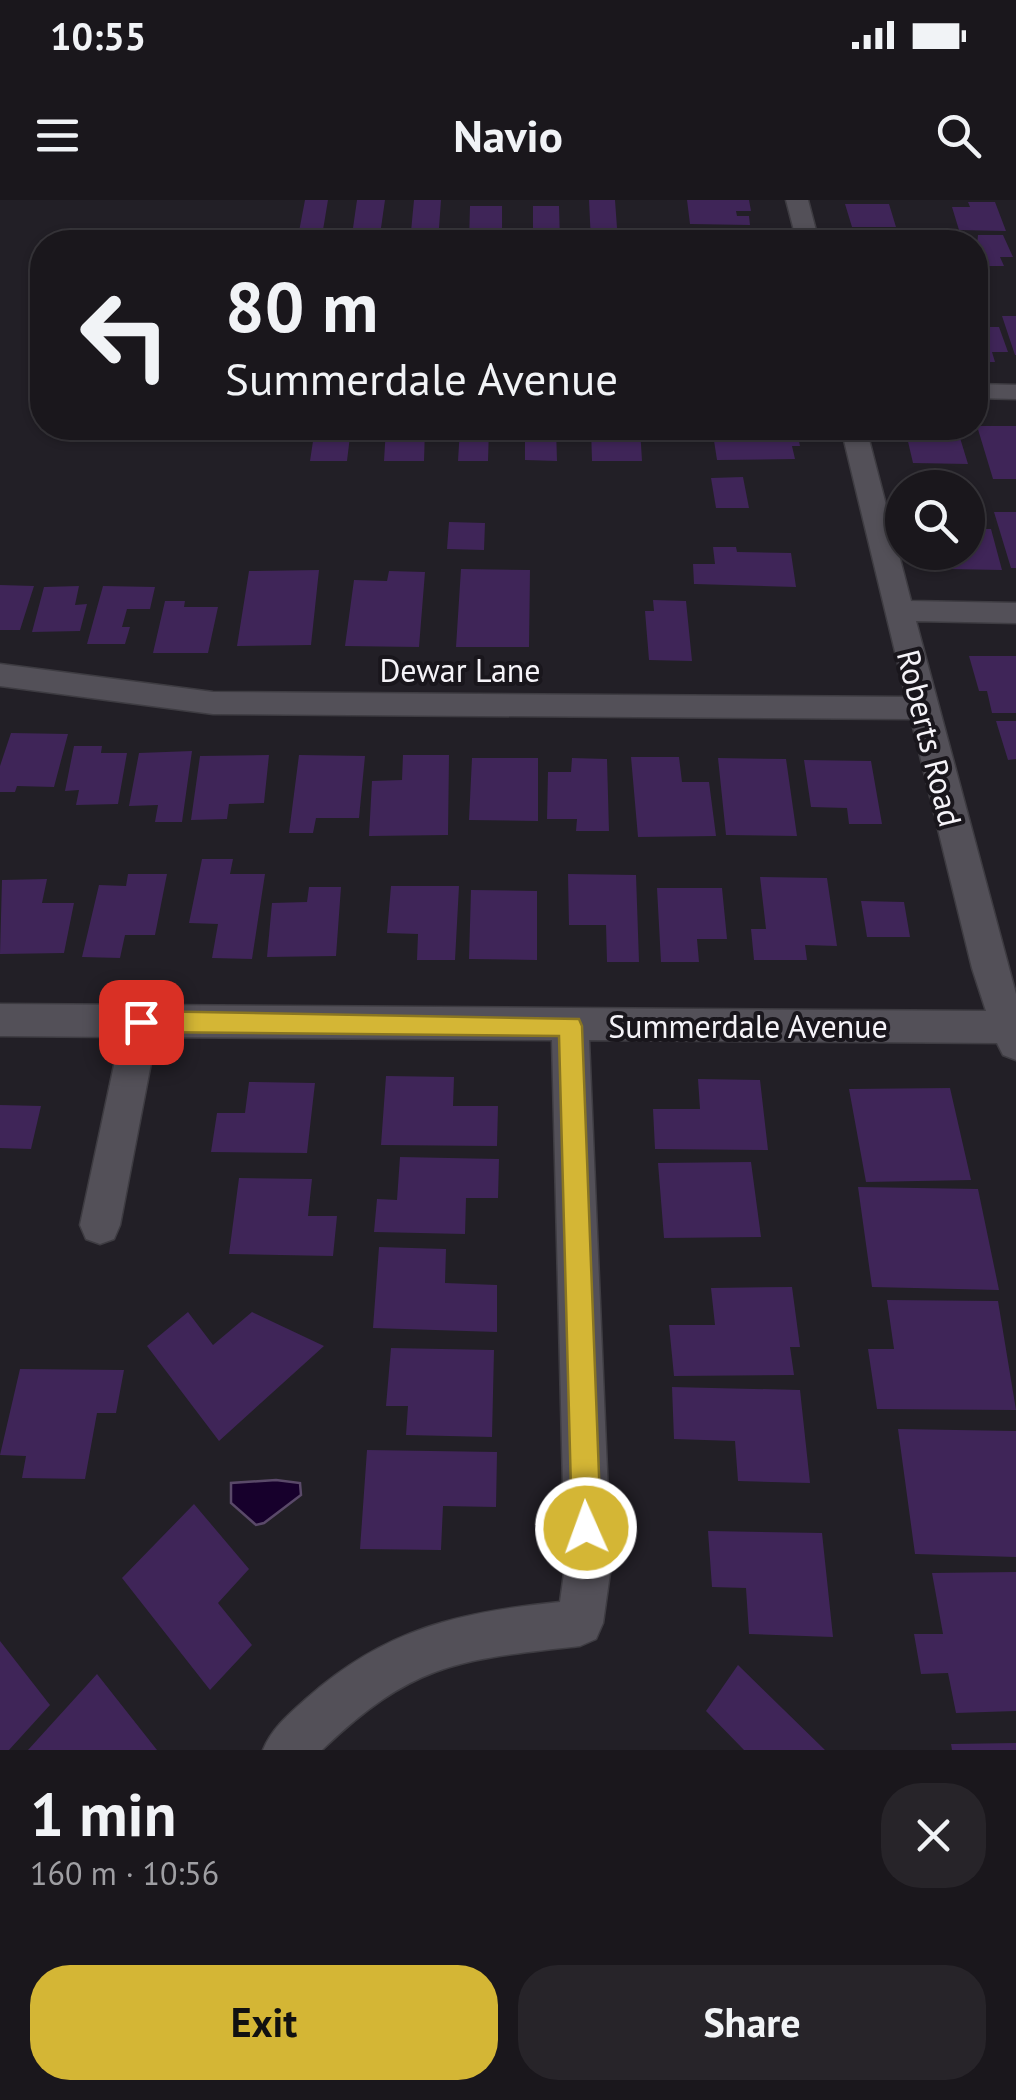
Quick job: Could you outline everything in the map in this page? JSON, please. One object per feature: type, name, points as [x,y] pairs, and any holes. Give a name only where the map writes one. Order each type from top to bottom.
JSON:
[{"type":"street","points":[[797,200],[805,230]]},
{"type":"street","points":[[988,391],[1016,392]]},
{"type":"street","name":"Roberts Road","points":[[856,440],[989,968],[1014,1033]]},
{"type":"street","points":[[898,611],[1016,613]]},
{"type":"street","name":"Dewar Lane","points":[[0,676],[213,703],[921,708]]},
{"type":"street","name":"Summerdale Avenue","points":[[0,1020],[1014,1033]]},
{"type":"street","points":[[100,1224],[141,1022]]},
{"type":"street","points":[[286,1750],[332,1706],[382,1670],[427,1648],[580,1623],[588,1566],[570,1026]]},
{"type":"shaded area","points":[[231,1483],[300,1483],[301,1495],[264,1523],[256,1525],[231,1503]]},
{"type":"building","points":[[305,200],[328,200],[323,230],[299,230]]},
{"type":"building","points":[[357,200],[385,200],[381,230],[353,230]]},
{"type":"building","points":[[414,200],[441,200],[439,230],[411,230]]},
{"type":"building","points":[[589,200],[615,200],[617,230],[590,230]]},
{"type":"building","points":[[687,200],[749,200],[751,211],[736,211],[737,216],[749,216],[750,225],[690,224]]},
{"type":"building","points":[[968,202],[995,202],[1006,231],[959,230],[952,207],[970,207]]},
{"type":"building","points":[[845,204],[889,204],[896,227],[852,227]]},
{"type":"building","points":[[470,206],[502,206],[502,230],[469,230]]},
{"type":"building","points":[[533,206],[559,206],[560,230],[533,230]]},
{"type":"building","points":[[988,235],[1003,235],[1013,257],[1000,257],[1004,266],[988,266]]},
{"type":"building","points":[[1002,316],[1016,316],[1016,355],[1015,355]]},
{"type":"building","points":[[988,327],[999,327],[1008,352],[992,352],[995,362],[988,362]]},
{"type":"building","points":[[988,426],[1016,426],[1016,479],[993,479],[981,440],[988,440]]},
{"type":"building","points":[[313,440],[350,440],[347,461],[310,461]]},
{"type":"building","points":[[385,440],[425,440],[424,461],[384,461]]},
{"type":"building","points":[[459,440],[489,440],[488,461],[458,461]]},
{"type":"building","points":[[525,440],[556,440],[557,461],[525,460]]},
{"type":"building","points":[[591,440],[641,440],[642,461],[592,461]]},
{"type":"building","points":[[714,440],[799,440],[800,446],[792,446],[795,459],[717,460]]},
{"type":"building","points":[[908,440],[961,440],[968,464],[913,463]]},
{"type":"building","points":[[743,477],[749,508],[716,508],[711,478]]},
{"type":"building","points":[[994,512],[1016,512],[1016,568],[1011,568]]},
{"type":"building","points":[[449,522],[485,523],[484,550],[447,549]]},
{"type":"building","points":[[985,529],[991,529],[1002,570],[985,570]]},
{"type":"building","points":[[713,547],[736,547],[737,552],[791,553],[796,587],[694,584],[693,564],[715,564]]},
{"type":"building","points":[[461,569],[530,570],[529,647],[456,647]]},
{"type":"building","points":[[319,570],[311,645],[237,646],[249,571]]},
{"type":"building","points":[[389,571],[425,572],[419,647],[345,646],[354,580],[387,581]]},
{"type":"building","points":[[0,585],[34,586],[20,630],[0,630]]},
{"type":"building","points":[[79,586],[75,605],[87,604],[80,631],[32,632],[44,587]]},
{"type":"building","points":[[103,586],[155,587],[150,609],[127,609],[122,627],[130,627],[125,644],[87,644]]},
{"type":"building","points":[[653,600],[686,601],[692,661],[649,660],[645,611],[654,611]]},
{"type":"building","points":[[165,601],[185,601],[184,607],[218,607],[208,653],[153,653]]},
{"type":"building","points":[[969,656],[1016,656],[1016,713],[992,713],[987,691],[979,691]]},
{"type":"building","points":[[996,721],[1016,721],[1016,759],[1008,760]]},
{"type":"building","points":[[11,733],[68,734],[54,787],[17,786],[15,792],[0,792],[0,766]]},
{"type":"building","points":[[74,746],[102,746],[101,753],[127,753],[118,804],[76,805],[79,790],[65,791]]},
{"type":"building","points":[[192,751],[182,822],[155,822],[158,805],[129,806],[139,753]]},
{"type":"building","points":[[269,755],[264,803],[229,804],[227,819],[191,820],[200,756]]},
{"type":"building","points":[[299,755],[365,756],[359,818],[316,818],[313,833],[289,833]]},
{"type":"building","points":[[403,755],[449,755],[448,835],[369,836],[372,781],[402,780]]},
{"type":"building","points":[[631,757],[679,757],[682,782],[709,782],[716,836],[638,837]]},
{"type":"building","points":[[472,758],[538,758],[538,821],[469,820]]},
{"type":"building","points":[[572,758],[607,759],[609,831],[576,831],[577,819],[547,819],[548,772],[571,772]]},
{"type":"building","points":[[718,758],[786,759],[797,836],[726,835]]},
{"type":"building","points":[[804,760],[871,761],[882,824],[849,824],[847,808],[811,807]]},
{"type":"building","points":[[202,859],[233,859],[230,874],[265,874],[252,959],[212,958],[218,924],[189,923]]},
{"type":"building","points":[[128,874],[167,874],[155,935],[125,935],[120,958],[82,957],[99,885],[126,886]]},
{"type":"building","points":[[568,874],[636,875],[639,962],[607,962],[606,925],[569,925]]},
{"type":"building","points":[[760,877],[827,878],[837,946],[805,945],[807,960],[754,960],[751,929],[766,929]]},
{"type":"building","points":[[47,879],[42,903],[74,903],[64,953],[0,954],[2,880]]},
{"type":"building","points":[[391,886],[459,886],[455,960],[417,960],[418,934],[387,933]]},
{"type":"building","points":[[309,887],[341,887],[336,956],[267,957],[272,903],[307,902]]},
{"type":"building","points":[[657,888],[722,888],[727,939],[697,939],[699,962],[661,962]]},
{"type":"building","points":[[471,890],[537,891],[537,960],[469,959]]},
{"type":"building","points":[[861,901],[904,902],[910,937],[867,937]]},
{"type":"building","points":[[386,1076],[454,1077],[453,1106],[498,1106],[497,1146],[381,1145]]},
{"type":"building","points":[[698,1079],[760,1080],[768,1150],[655,1149],[653,1109],[700,1109]]},
{"type":"building","points":[[249,1082],[315,1083],[307,1153],[211,1152],[217,1113],[245,1113]]},
{"type":"building","points":[[950,1088],[971,1180],[866,1182],[849,1089]]},
{"type":"building","points":[[0,1105],[41,1106],[31,1149],[0,1148]]},
{"type":"building","points":[[400,1157],[499,1159],[498,1198],[466,1198],[465,1234],[374,1232],[377,1199],[397,1200]]},
{"type":"building","points":[[751,1162],[761,1237],[664,1238],[658,1163]]},
{"type":"building","points":[[239,1178],[312,1179],[308,1216],[337,1216],[333,1256],[229,1254]]},
{"type":"building","points":[[858,1187],[978,1189],[999,1290],[872,1287]]},
{"type":"building","points":[[379,1247],[446,1249],[445,1283],[497,1285],[497,1332],[373,1328]]},
{"type":"building","points":[[792,1287],[800,1347],[790,1347],[794,1375],[674,1376],[669,1325],[715,1325],[711,1288]]},
{"type":"building","points":[[887,1300],[998,1301],[1016,1410],[877,1409],[868,1349],[894,1349]]},
{"type":"building","points":[[188,1312],[213,1345],[252,1312],[324,1346],[219,1441],[147,1346]]},
{"type":"building","points":[[391,1348],[494,1350],[492,1437],[406,1435],[408,1406],[386,1406]]},
{"type":"building","points":[[20,1369],[124,1370],[116,1413],[97,1413],[85,1479],[22,1478],[26,1456],[0,1455]]},
{"type":"building","points":[[672,1387],[800,1390],[810,1483],[738,1481],[735,1441],[674,1439]]},
{"type":"building","points":[[898,1429],[1016,1431],[1016,1557],[915,1554]]},
{"type":"building","points":[[367,1450],[497,1452],[496,1507],[443,1506],[441,1550],[360,1549]]},
{"type":"building","points":[[194,1504],[249,1569],[218,1603],[252,1645],[210,1690],[122,1578]]},
{"type":"building","points":[[708,1531],[822,1533],[833,1637],[749,1634],[746,1588],[712,1587]]},
{"type":"building","points":[[1016,1572],[1016,1711],[956,1713],[948,1673],[921,1674],[914,1634],[943,1634],[932,1573]]},
{"type":"building","points":[[0,1641],[50,1705],[9,1750],[0,1750]]},
{"type":"building","points":[[738,1665],[825,1750],[744,1750],[706,1711]]},
{"type":"building","points":[[97,1674],[157,1750],[28,1750]]},
{"type":"building","points":[[1016,1743],[1016,1750],[952,1750],[951,1744]]},
{"type":"route","points":[[141,1022],[570,1026],[586,1528]]}]
